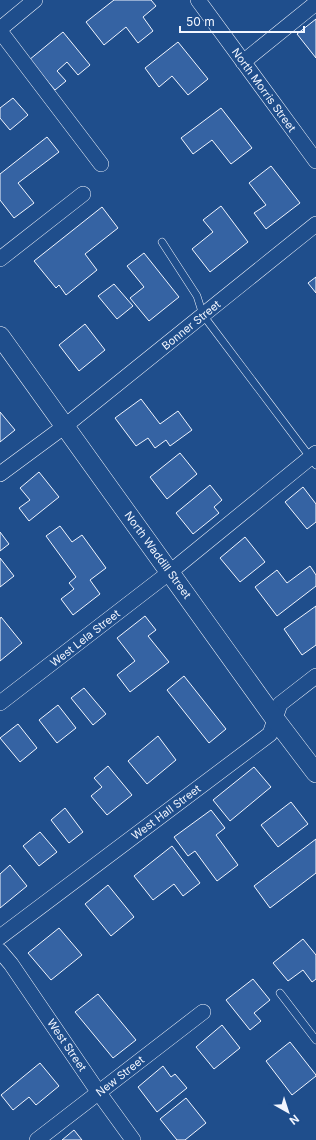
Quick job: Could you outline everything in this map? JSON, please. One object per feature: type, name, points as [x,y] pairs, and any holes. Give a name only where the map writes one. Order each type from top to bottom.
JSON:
[{"type":"street","points":[[35,0],[0,30],[101,164]]},
{"type":"street","name":"North Morris Street","points":[[198,0],[316,161]]},
{"type":"street","points":[[243,62],[316,3]]},
{"type":"street","points":[[0,259],[83,194]]},
{"type":"street","name":"Bonner Street","points":[[0,474],[65,426],[316,224]]},
{"type":"street","name":"North Waddill Street","points":[[0,336],[275,719],[316,773]]},
{"type":"street","name":"West Lela Street","points":[[0,703],[170,572],[314,458]]},
{"type":"street","name":"West Hall Street","points":[[0,937],[270,734],[280,704],[316,676]]},
{"type":"street","name":"West Street","points":[[0,951],[11,964],[133,1140]]},
{"type":"street","name":"New Street","points":[[37,1140],[203,1012]]},
{"type":"lane","points":[[162,242],[197,296],[204,315],[314,458]]},
{"type":"lane","points":[[280,993],[316,1040]]},
{"type":"building","points":[[114,0],[151,0],[156,6],[143,17],[153,31],[138,43],[126,27],[104,45],[86,22]]},
{"type":"building","points":[[316,19],[316,58],[297,34]]},
{"type":"building","points":[[63,32],[90,65],[78,75],[67,62],[57,71],[66,81],[55,90],[29,60]]},
{"type":"building","points":[[178,42],[208,79],[188,95],[172,76],[159,87],[145,68]]},
{"type":"building","points":[[13,98],[28,115],[10,130],[0,118],[0,108]]},
{"type":"building","points":[[221,108],[252,148],[231,164],[212,140],[193,154],[181,138]]},
{"type":"building","points":[[47,137],[59,152],[18,183],[34,203],[14,218],[0,200],[0,174]]},
{"type":"building","points":[[271,166],[300,203],[266,229],[254,213],[266,205],[249,183]]},
{"type":"building","points":[[221,206],[248,242],[210,272],[192,249],[213,232],[203,220]]},
{"type":"building","points":[[102,207],[118,228],[85,254],[97,270],[66,295],[59,285],[56,288],[34,261]]},
{"type":"building","points":[[144,253],[179,297],[149,321],[130,298],[144,287],[127,266]]},
{"type":"building","points":[[316,277],[316,293],[308,283]]},
{"type":"building","points":[[114,284],[133,306],[117,319],[98,296]]},
{"type":"building","points":[[85,324],[105,350],[79,371],[59,345]]},
{"type":"building","points":[[141,399],[160,424],[178,411],[192,430],[170,446],[166,440],[155,448],[148,438],[136,446],[115,418]]},
{"type":"building","points":[[0,412],[15,430],[0,442]]},
{"type":"building","points":[[180,453],[197,474],[167,499],[150,477]]},
{"type":"building","points":[[39,472],[59,497],[29,521],[19,508],[30,500],[20,488]]},
{"type":"building","points":[[210,485],[222,500],[214,507],[219,513],[193,534],[176,513]]},
{"type":"building","points":[[303,487],[316,504],[316,522],[307,529],[285,502]]},
{"type":"building","points":[[60,526],[72,542],[82,535],[106,568],[90,580],[100,594],[73,615],[61,599],[74,589],[69,583],[76,577],[46,536]]},
{"type":"building","points":[[0,532],[9,544],[0,551]]},
{"type":"building","points":[[245,537],[265,562],[240,582],[220,558]]},
{"type":"building","points":[[0,558],[14,576],[0,587]]},
{"type":"building","points":[[310,566],[316,575],[316,586],[277,616],[255,587],[277,570],[287,583]]},
{"type":"building","points":[[316,606],[316,645],[302,655],[284,629]]},
{"type":"building","points":[[145,616],[156,630],[148,636],[169,662],[130,692],[117,675],[135,661],[117,638]]},
{"type":"building","points":[[1,617],[22,643],[0,661],[0,619]]},
{"type":"building","points":[[184,676],[226,729],[209,743],[167,690]]},
{"type":"building","points":[[84,688],[106,714],[93,725],[71,698]]},
{"type":"building","points":[[58,705],[76,728],[57,743],[39,720]]},
{"type":"building","points":[[18,724],[37,748],[20,762],[0,738]]},
{"type":"building","points":[[158,736],[176,760],[147,784],[128,761]]},
{"type":"building","points":[[108,766],[132,795],[107,815],[91,796],[102,787],[94,778]]},
{"type":"building","points":[[254,767],[271,787],[230,821],[213,800]]},
{"type":"building","points":[[291,802],[308,824],[278,847],[261,825]]},
{"type":"building","points":[[65,808],[83,832],[69,843],[51,820]]},
{"type":"building","points":[[211,810],[225,828],[216,835],[238,865],[217,881],[195,851],[188,856],[174,837]]},
{"type":"building","points":[[40,832],[57,852],[39,866],[23,846]]},
{"type":"building","points":[[316,839],[316,873],[270,908],[254,886]]},
{"type":"building","points":[[172,846],[200,883],[183,896],[174,884],[153,900],[134,876]]},
{"type":"building","points":[[10,865],[27,886],[0,908],[0,874]]},
{"type":"building","points":[[108,885],[134,917],[111,936],[85,904]]},
{"type":"building","points":[[59,928],[82,955],[51,980],[28,953]]},
{"type":"building","points":[[303,939],[316,955],[316,979],[312,982],[303,970],[288,981],[273,963]]},
{"type":"building","points":[[253,979],[270,1000],[254,1013],[261,1021],[250,1030],[226,1000]]},
{"type":"building","points":[[98,994],[136,1040],[113,1058],[75,1012]]},
{"type":"building","points":[[222,1025],[240,1048],[214,1069],[196,1047]]},
{"type":"building","points":[[290,1042],[316,1075],[292,1095],[266,1061]]},
{"type":"building","points":[[40,1063],[59,1086],[36,1105],[29,1097],[13,1110],[1,1095]]},
{"type":"building","points":[[163,1066],[171,1077],[175,1074],[187,1088],[157,1112],[138,1087]]},
{"type":"building","points":[[186,1098],[206,1123],[185,1140],[177,1140],[160,1119]]},
{"type":"building","points":[[74,1130],[82,1140],[62,1140]]}]
